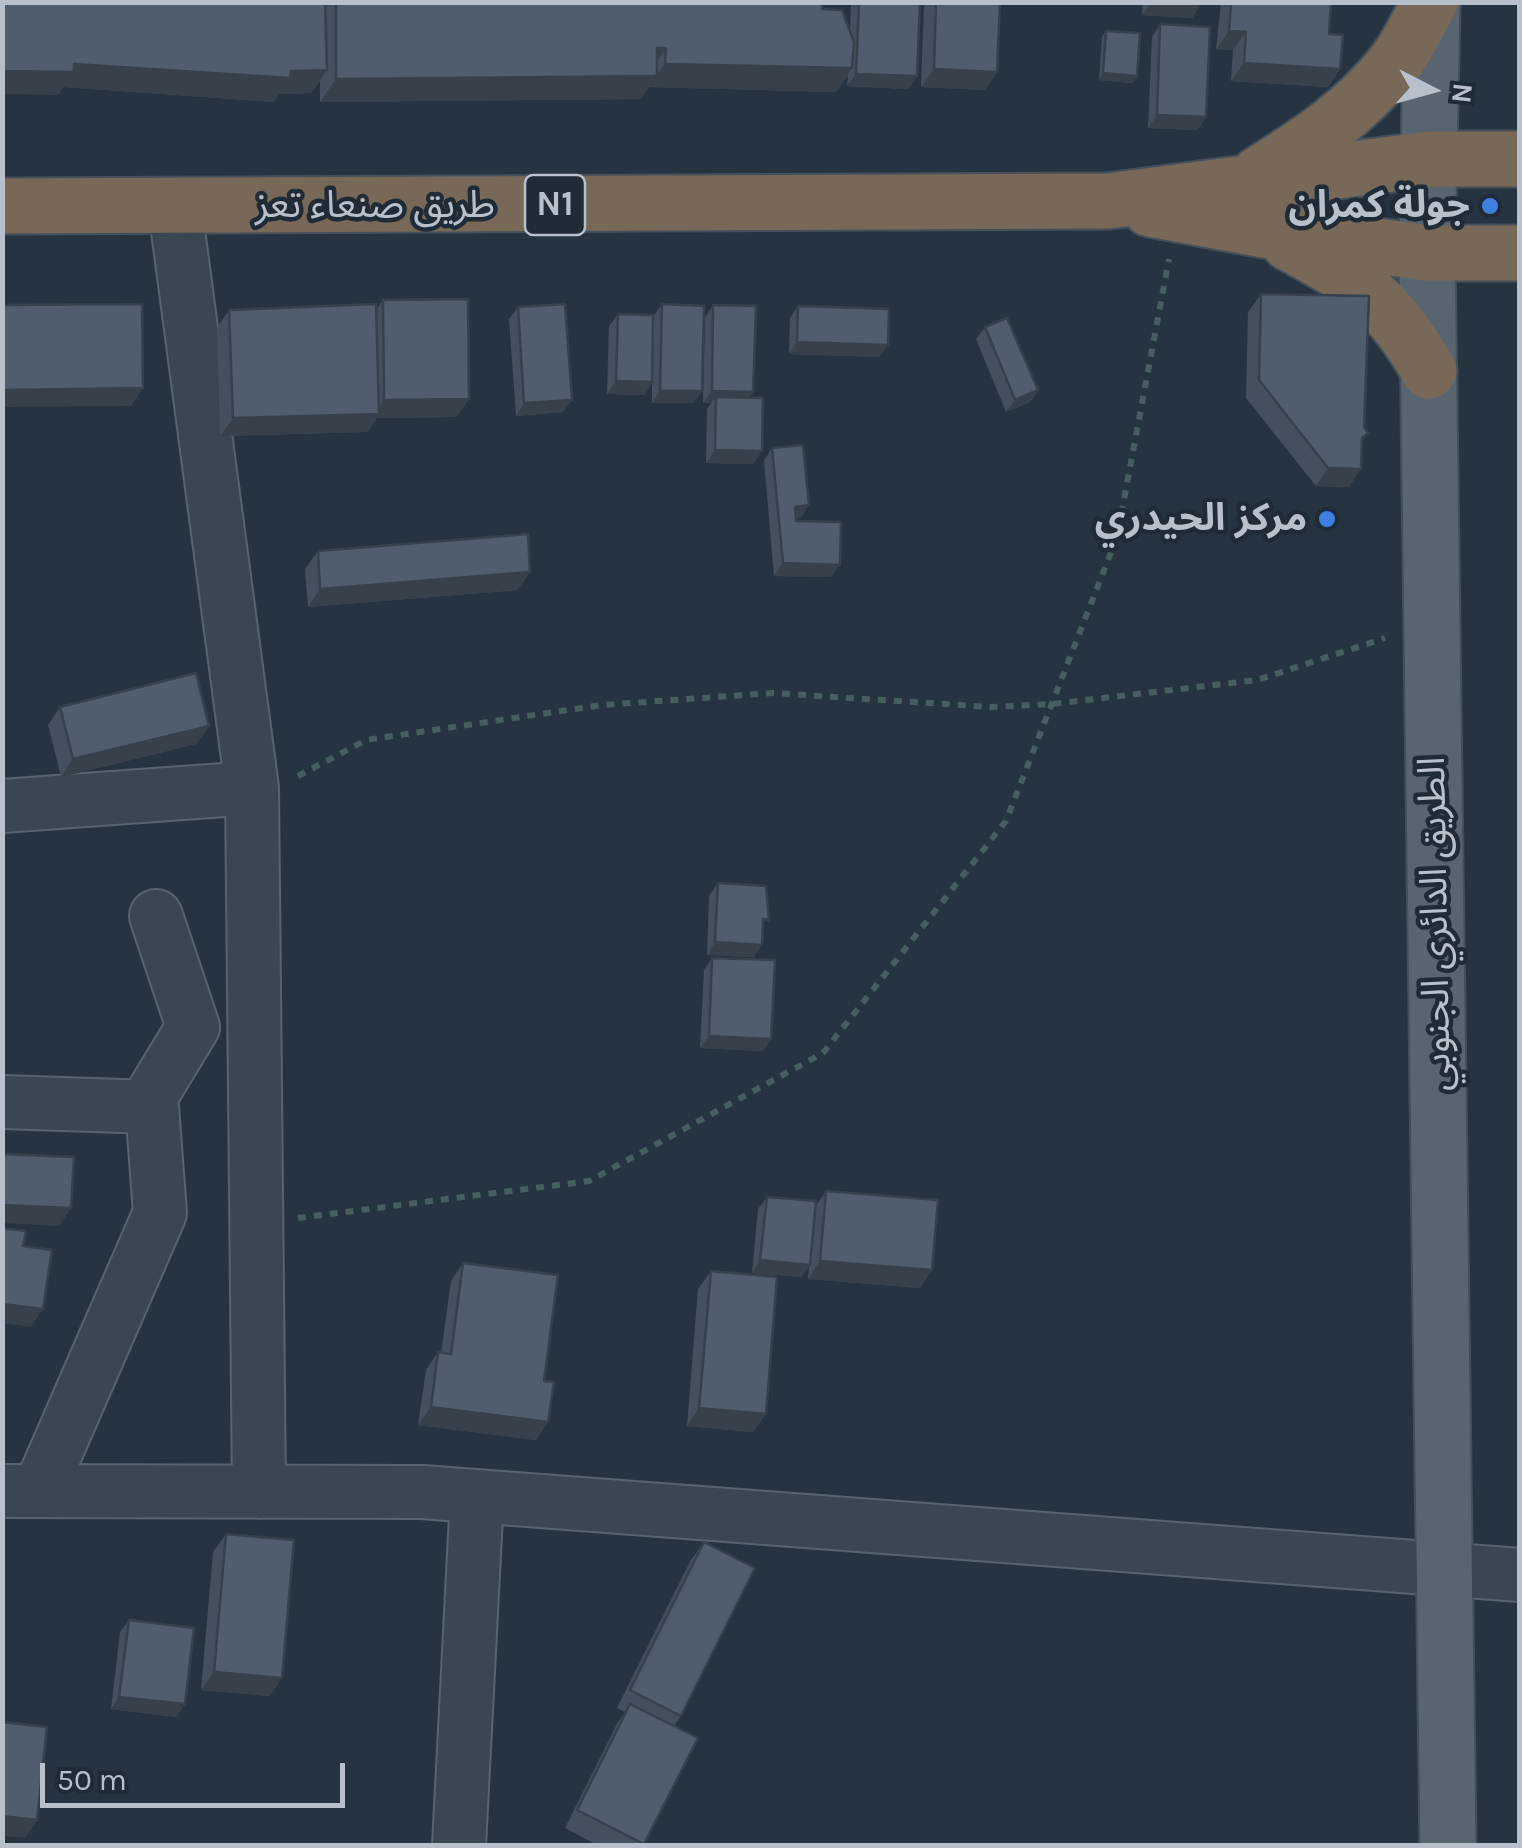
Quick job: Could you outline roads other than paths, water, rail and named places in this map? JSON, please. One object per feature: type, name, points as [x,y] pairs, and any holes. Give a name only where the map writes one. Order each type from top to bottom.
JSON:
[{"type":"highway","points":[[1257,205],[1318,137],[1370,93],[1397,60],[1431,2]]},
{"type":"highway","name":"N1","points":[[1108,201],[1257,205],[1430,159],[1520,158]]},
{"type":"highway","points":[[1108,201],[1177,214],[1257,205],[1427,252],[1520,253]]},
{"type":"highway","name":"طريق صنعاء تعز","points":[[2,206],[1108,201]]},
{"type":"highway","points":[[1257,205],[1375,298],[1408,334],[1429,371]]},
{"type":"main road","name":"الطريق الدائري الجنوبي","points":[[1431,2],[1427,252],[1448,1846]]},
{"type":"street","points":[[174,208],[252,794],[259,1492]]},
{"type":"street","points":[[2,806],[197,792],[252,794]]},
{"type":"street","points":[[2,834],[114,821],[197,792]]},
{"type":"street","points":[[145,1106],[192,1027],[156,916]]},
{"type":"street","points":[[2,1102],[152,1107],[160,1212],[21,1491],[422,1492],[1520,1576]]},
{"type":"street","points":[[459,1846],[477,1496]]},
{"type":"place","name":"جولة كمران","points":[[1490,206]]},
{"type":"place","name":"مركز الحيدري","points":[[1327,519]]}]
